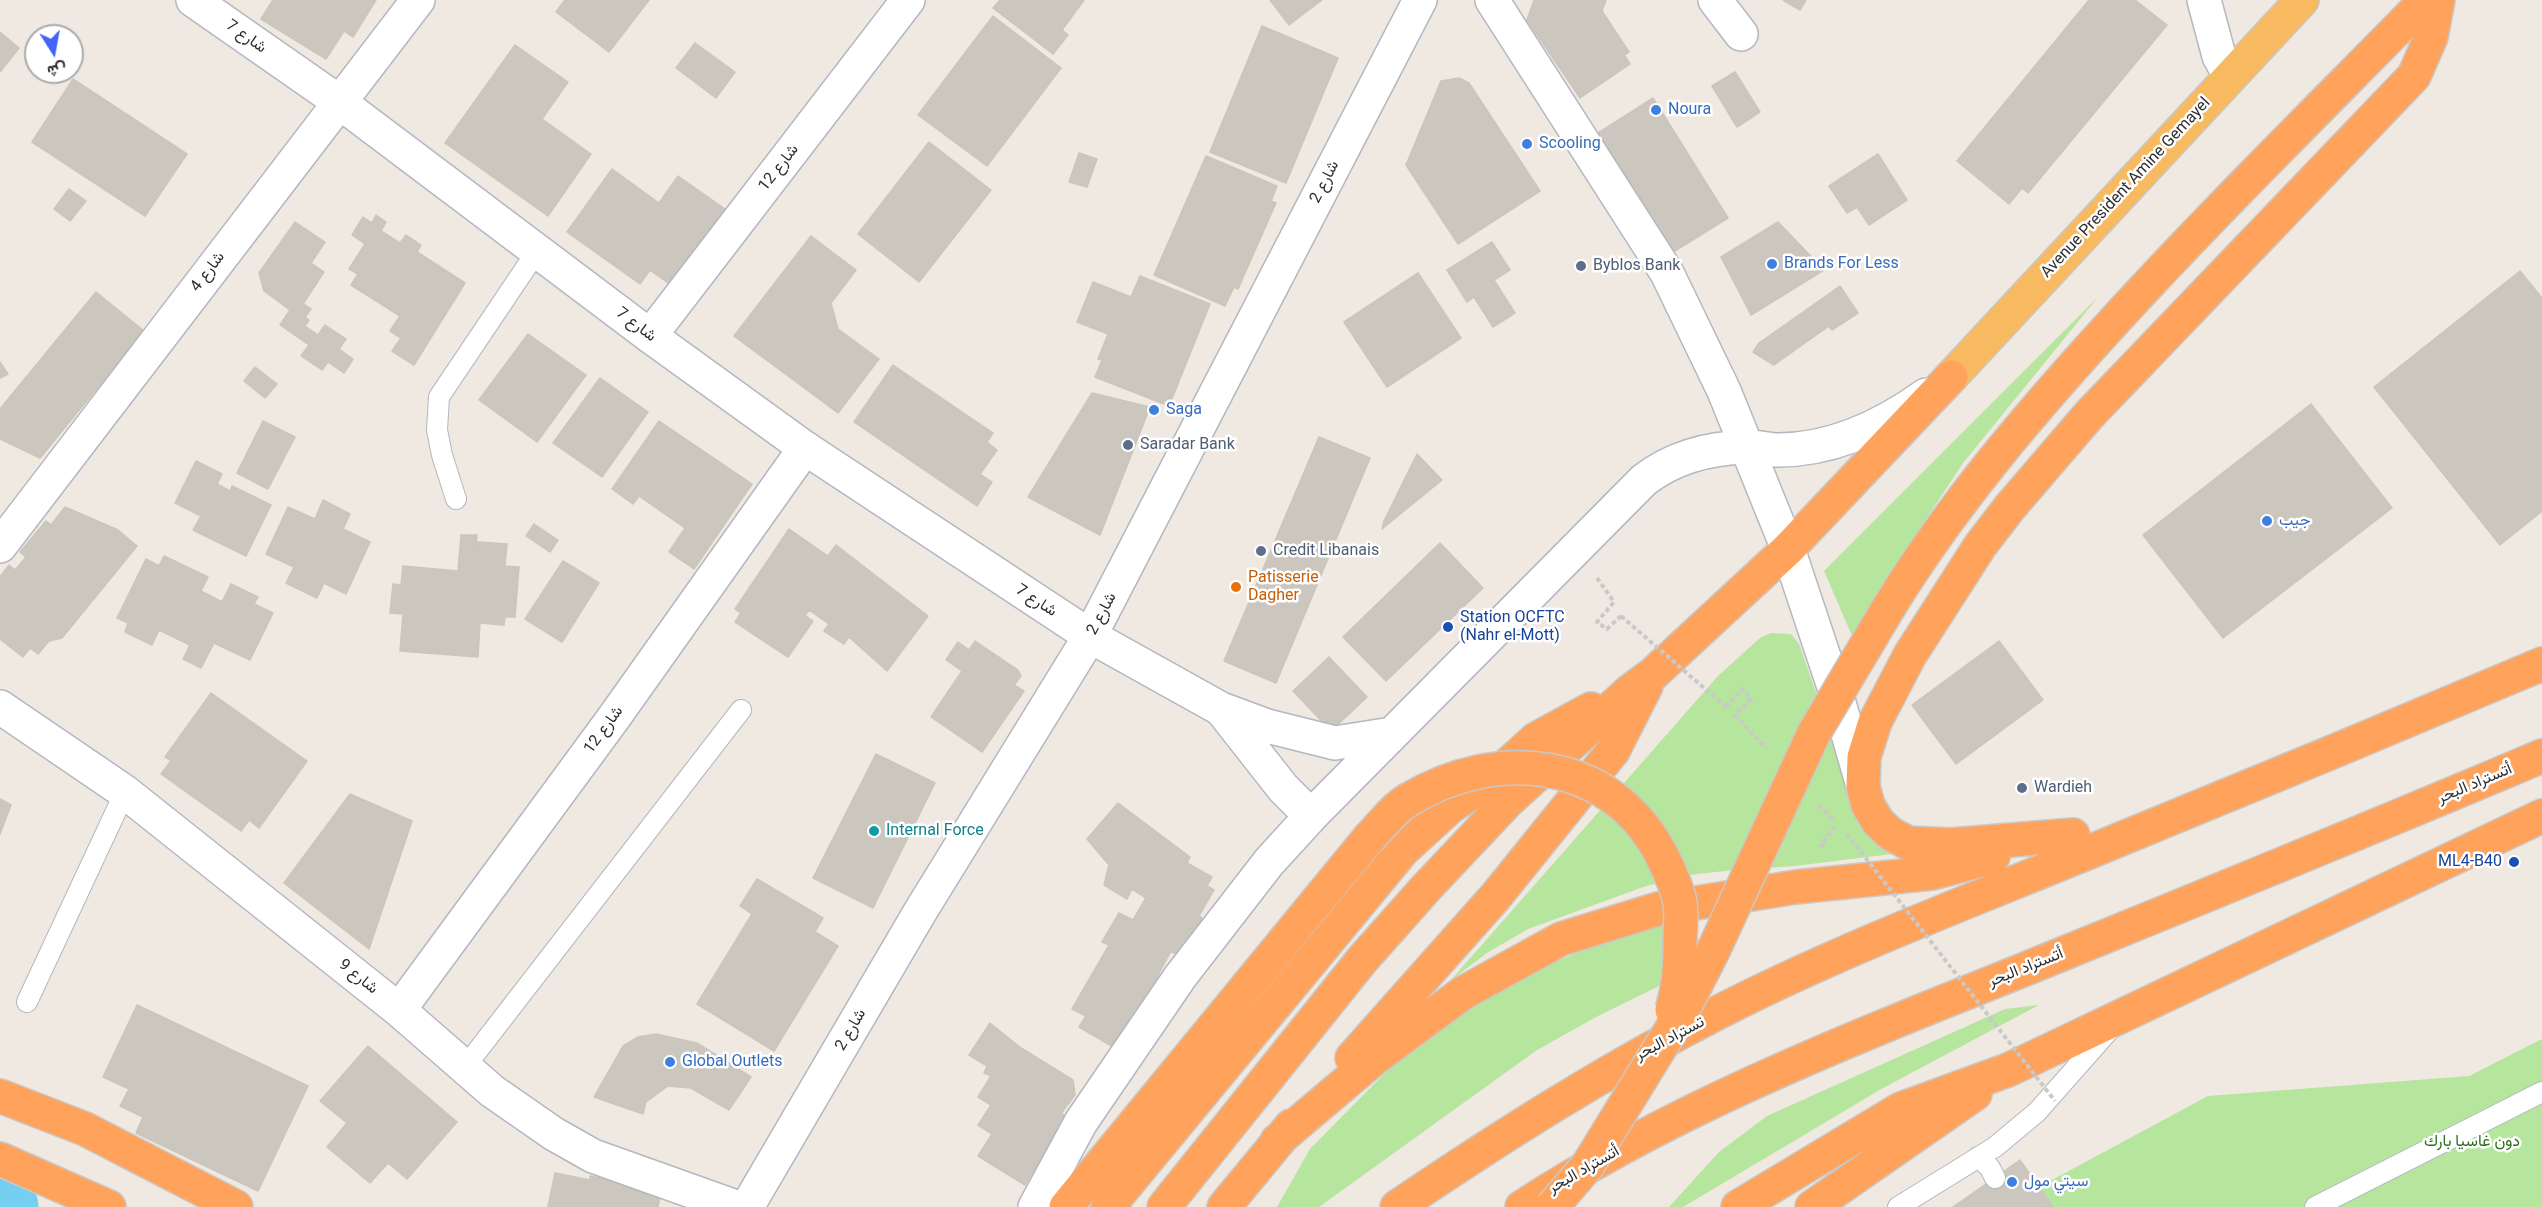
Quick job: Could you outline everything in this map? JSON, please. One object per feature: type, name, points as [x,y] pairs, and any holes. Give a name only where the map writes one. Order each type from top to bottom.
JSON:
[{"type":"highway","name":"Avenue President Amine Gemayel","points":[[1951,377],[2302,0]]},
{"type":"highway","points":[[1551,1207],[1588,1165],[1699,981],[1814,733],[1923,553],[2019,427],[2063,377],[2162,269],[2426,0]]},
{"type":"highway","points":[[2073,835],[1952,845],[1908,843],[1891,834],[1878,822],[1868,805],[1863,786],[1866,749],[1884,702],[1910,655],[1980,546],[2017,498],[2089,415],[2414,76],[2431,37],[2438,0]]},
{"type":"highway","points":[[1164,1207],[1362,960],[1508,801],[1622,698],[1653,674],[1788,549],[1951,377]]},
{"type":"highway","points":[[1277,1141],[1375,1058],[1463,993],[1561,939],[1658,909],[1796,887],[1932,873],[2073,835],[2322,757],[2542,664]]},
{"type":"highway","points":[[1224,1207],[1277,1141],[1496,896],[1613,751],[1653,674]]},
{"type":"highway","points":[[1108,1207],[1403,850],[1450,807],[1491,780],[1536,739],[1653,674]]},
{"type":"highway","name":"أتستراد البحر","points":[[1522,1207],[1572,1174],[1752,1082],[1910,1015],[2312,853],[2542,756]]},
{"type":"highway","name":"تستراد البحر","points":[[1397,1207],[1455,1166],[1534,1116],[1710,1017],[1865,944],[2322,757]]},
{"type":"highway","points":[[1066,1207],[1369,838],[1406,801],[1452,779],[1480,770],[1520,767],[1570,774],[1601,789],[1627,808],[1652,837],[1670,871],[1680,903],[1679,987],[1660,1046]]},
{"type":"highway","points":[[1738,1207],[1900,1109],[2008,1070],[2542,816]]},
{"type":"highway","points":[[1812,1207],[2008,1070]]},
{"type":"highway","points":[[0,1096],[85,1130],[236,1207]]},
{"type":"highway","points":[[0,1159],[109,1207]]},
{"type":"street","name":"شارع 7","points":[[193,0],[338,101],[650,336],[805,448],[1090,636],[1221,709]]},
{"type":"street","name":"شارع 4","points":[[0,546],[338,101],[418,0]]},
{"type":"street","name":"شارع 12","points":[[650,336],[908,0]]},
{"type":"street","name":"شارع 2","points":[[747,1207],[920,912],[1090,636],[1420,0]]},
{"type":"street","points":[[1492,0],[1666,273],[1724,391],[1788,549],[1837,696],[1863,786]]},
{"type":"street","points":[[1715,0],[1741,34]]},
{"type":"street","points":[[2204,0],[2219,56],[2230,76]]},
{"type":"street","points":[[1035,1207],[1081,1122],[1180,977],[1269,862],[1311,816],[1644,480],[1659,469],[1693,454],[1747,446],[1778,450],[1813,446],[1853,436],[1873,428],[1910,406],[1951,377]]},
{"type":"street","name":"شارع 12","points":[[399,1010],[615,716],[805,448]]},
{"type":"street","name":"شارع 9","points":[[0,707],[125,792],[399,1010],[492,1091],[554,1134],[592,1156],[736,1207]]},
{"type":"street","points":[[1221,709],[1267,726],[1335,743],[1392,734]]},
{"type":"street","points":[[1221,709],[1276,780],[1311,816]]},
{"type":"lane","points":[[456,499],[442,455],[437,430],[439,397],[537,251]]},
{"type":"lane","points":[[465,1067],[741,710]]},
{"type":"lane","points":[[27,1002],[125,792]]},
{"type":"lane","points":[[1898,1207],[1995,1147],[2037,1112],[2119,1019]]},
{"type":"lane","points":[[2315,1207],[2542,1092]]},
{"type":"lane","points":[[1978,1157],[1990,1168],[1995,1178]]},
{"type":"path","points":[[1575,549],[1614,602],[1597,622],[1607,629],[1621,616],[1726,707],[1742,689],[1751,699],[1735,715]]},
{"type":"path","points":[[1830,850],[1821,845],[1837,824]]},
{"type":"path","points":[[1838,842],[1847,834],[2055,1101]]},
{"type":"green space","points":[[2099,296],[1963,463],[1903,554],[1853,638],[1824,571]]},
{"type":"green space","points":[[1771,633],[1791,634],[1799,644],[1864,829],[1873,840],[1892,854],[1795,866],[1688,875],[1646,886],[1528,929],[1487,953],[1451,980],[1718,676],[1761,637]]},
{"type":"green space","points":[[1664,925],[1667,937],[1663,984],[1598,1016],[1537,1050],[1319,1207],[1277,1207],[1310,1149],[1386,1072],[1435,1029],[1521,977],[1601,942],[1632,931]]},
{"type":"green space","points":[[2039,1005],[1883,1088],[1683,1207],[1669,1207],[1719,1152],[1767,1116],[2005,1009]]},
{"type":"green space","name":"دون غاسيا بارك","points":[[2542,1039],[2542,1207],[2053,1207],[2039,1187],[2208,1096],[2469,1076]]},
{"type":"building","points":[[273,0],[376,0],[353,37],[344,31],[326,59],[261,19]]},
{"type":"building","points":[[565,0],[649,0],[609,52],[556,12]]},
{"type":"building","points":[[1000,0],[1084,0],[1062,30],[1068,35],[1053,54],[993,8]]},
{"type":"building","points":[[1270,0],[1322,0],[1289,25]]},
{"type":"building","points":[[1534,0],[1606,0],[1602,11],[1629,52],[1624,55],[1630,64],[1580,98],[1527,20]]},
{"type":"building","points":[[1783,0],[1806,0],[1800,10]]},
{"type":"building","points":[[2089,0],[2135,0],[2167,25],[2028,193],[2022,188],[2009,204],[1957,161]]},
{"type":"building","points":[[993,16],[1061,68],[987,166],[918,115]]},
{"type":"building","points":[[1262,26],[1338,58],[1286,183],[1210,152]]},
{"type":"building","points":[[0,32],[19,48],[0,72]]},
{"type":"building","points":[[695,43],[735,72],[716,98],[676,68]]},
{"type":"building","points":[[515,45],[568,82],[542,119],[591,154],[548,216],[445,143]]},
{"type":"building","points":[[1735,72],[1760,112],[1737,127],[1712,86]]},
{"type":"building","points":[[1459,78],[1469,83],[1540,191],[1458,244],[1406,165],[1441,81]]},
{"type":"building","points":[[70,84],[81,84],[187,154],[145,216],[32,142]]},
{"type":"building","points":[[1653,98],[1728,218],[1670,254],[1595,135]]},
{"type":"building","points":[[929,142],[991,190],[919,282],[858,234]]},
{"type":"building","points":[[1079,153],[1097,159],[1087,187],[1069,182]]},
{"type":"building","points":[[1878,154],[1907,200],[1869,225],[1857,207],[1847,213],[1829,186]]},
{"type":"building","points":[[1206,156],[1277,186],[1271,201],[1276,203],[1238,289],[1234,287],[1225,306],[1154,275]]},
{"type":"building","points":[[612,169],[659,203],[678,176],[725,209],[671,285],[650,270],[640,284],[567,232]]},
{"type":"building","points":[[69,189],[86,201],[70,221],[54,209]]},
{"type":"building","points":[[376,215],[386,222],[381,231],[400,243],[406,235],[421,245],[417,252],[465,283],[414,365],[392,351],[401,338],[390,331],[400,316],[351,285],[358,274],[349,269],[365,244],[352,235],[363,217],[372,223]]},
{"type":"building","points":[[295,222],[325,242],[311,263],[324,272],[303,304],[311,309],[305,317],[309,320],[305,326],[318,335],[325,325],[346,339],[339,349],[353,359],[344,373],[328,362],[322,370],[301,356],[309,345],[280,325],[290,310],[264,291],[259,273]]},
{"type":"building","name":"Brands For Less","points":[[1778,222],[1824,270],[1751,315],[1721,257]]},
{"type":"building","points":[[811,236],[856,270],[831,303],[838,329],[879,359],[838,413],[734,336]]},
{"type":"building","points":[[1492,242],[1510,270],[1494,280],[1515,313],[1493,327],[1474,297],[1467,302],[1447,270]]},
{"type":"building","points":[[2520,271],[2542,298],[2542,511],[2500,545],[2374,387]]},
{"type":"building","points":[[1418,273],[1461,338],[1387,387],[1344,322]]},
{"type":"building","points":[[1140,276],[1210,304],[1169,406],[1095,377],[1102,360],[1098,359],[1108,334],[1077,322],[1093,282],[1131,297]]},
{"type":"building","points":[[1840,286],[1858,313],[1832,330],[1829,326],[1774,365],[1753,352],[1759,343]]},
{"type":"building","points":[[96,292],[144,331],[40,458],[0,439],[0,409]]},
{"type":"building","points":[[528,334],[586,375],[537,442],[479,400]]},
{"type":"building","points":[[0,362],[8,374],[0,378]]},
{"type":"building","points":[[893,365],[993,433],[987,442],[997,450],[980,474],[992,482],[977,506],[854,422]]},
{"type":"building","points":[[255,367],[277,384],[265,398],[244,381]]},
{"type":"building","points":[[600,378],[648,412],[602,477],[553,443]]},
{"type":"building","points":[[1092,393],[1150,407],[1100,535],[1028,497]]},
{"type":"building","name":"جيب","points":[[2311,404],[2392,508],[2223,638],[2143,535]]},
{"type":"building","points":[[263,421],[295,437],[268,489],[237,473]]},
{"type":"building","points":[[659,421],[752,484],[694,569],[669,552],[685,528],[639,496],[633,504],[612,489]]},
{"type":"building","points":[[1319,437],[1370,458],[1276,683],[1224,661]]},
{"type":"building","points":[[1417,454],[1442,480],[1382,529],[1384,521]]},
{"type":"building","points":[[196,461],[222,474],[217,484],[230,491],[232,486],[271,505],[246,556],[193,530],[201,516],[175,503]]},
{"type":"building","points":[[323,500],[350,514],[343,529],[370,542],[346,594],[324,583],[317,598],[286,583],[294,567],[266,554],[288,507],[315,519]]},
{"type":"building","points":[[65,507],[118,530],[137,546],[62,638],[49,641],[38,654],[30,648],[23,657],[0,639],[0,577],[9,565],[15,570],[26,557],[20,552],[46,521],[51,525]]},
{"type":"building","points":[[534,524],[558,540],[550,552],[526,536]]},
{"type":"building","points":[[789,529],[828,556],[836,545],[928,616],[887,671],[849,637],[844,644],[824,631],[829,624],[809,610],[805,616],[813,621],[788,657],[735,622],[741,613],[735,609]]},
{"type":"building","points":[[461,535],[477,535],[475,558],[478,542],[507,544],[505,566],[519,567],[515,617],[505,617],[504,625],[480,623],[478,657],[400,651],[403,614],[390,613],[393,584],[401,585],[403,566],[458,571]]},
{"type":"building","points":[[1440,543],[1483,588],[1386,681],[1343,637]]},
{"type":"building","points":[[164,556],[208,577],[201,591],[222,602],[231,584],[258,597],[254,604],[273,613],[250,660],[214,643],[201,668],[183,659],[190,645],[159,630],[152,645],[125,632],[128,623],[117,618],[146,559],[159,566]]},
{"type":"building","points":[[563,561],[599,583],[562,642],[525,619]]},
{"type":"building","points":[[975,641],[1018,670],[1021,676],[1014,685],[1024,691],[982,752],[931,717],[962,671],[946,660],[958,642],[969,650]]},
{"type":"building","points":[[1999,641],[2043,700],[1956,764],[1912,705]]},
{"type":"building","points":[[1329,657],[1367,697],[1331,731],[1293,691]]},
{"type":"building","points":[[211,693],[307,761],[259,828],[249,820],[241,831],[161,774],[171,761],[165,757]]},
{"type":"building","name":"Internal Force","points":[[876,754],[935,783],[873,908],[813,878]]},
{"type":"building","points":[[350,794],[412,821],[369,949],[284,883]]},
{"type":"building","points":[[0,799],[11,805],[0,834]]},
{"type":"building","points":[[1118,803],[1190,857],[1187,863],[1212,877],[1207,886],[1214,890],[1199,916],[1203,919],[1181,957],[1171,951],[1158,975],[1166,983],[1115,1048],[1079,1027],[1086,1016],[1072,1009],[1109,945],[1102,942],[1119,913],[1133,920],[1146,898],[1132,889],[1127,899],[1104,885],[1109,865],[1087,839]]},
{"type":"building","points":[[757,879],[823,918],[815,932],[838,946],[774,1051],[697,1004],[752,914],[740,906]]},
{"type":"building","points":[[137,1005],[308,1086],[258,1191],[136,1133],[143,1117],[120,1106],[129,1089],[103,1077]]},
{"type":"building","points":[[990,1023],[1021,1048],[1073,1080],[1075,1095],[1062,1112],[1065,1120],[1025,1185],[978,1156],[992,1134],[978,1125],[991,1105],[978,1097],[991,1076],[984,1073],[987,1066],[969,1055]]},
{"type":"building","name":"Global Outlets","points":[[656,1034],[697,1043],[751,1077],[729,1110],[691,1088],[668,1086],[646,1102],[643,1114],[594,1097],[623,1046],[638,1037]]},
{"type":"building","points":[[368,1046],[457,1122],[407,1179],[388,1163],[370,1183],[327,1147],[347,1123],[320,1101]]},
{"type":"building","name":"سيتي مول","points":[[2020,1160],[2053,1207],[1953,1207]]},
{"type":"building","points":[[555,1173],[590,1180],[590,1176],[661,1190],[658,1207],[548,1207]]},
{"type":"waterway","points":[[0,1205],[4,1207]]},
{"type":"place","name":"Noura","points":[[1656,110]]},
{"type":"place","name":"Scooling","points":[[1527,144]]},
{"type":"place","name":"Brands For Less","points":[[1772,264]]},
{"type":"place","name":"Byblos Bank","points":[[1581,266]]},
{"type":"place","name":"Saga","points":[[1154,410]]},
{"type":"place","name":"Saradar Bank","points":[[1128,445]]},
{"type":"place","name":"جيب","points":[[2267,521]]},
{"type":"place","name":"Credit Libanais","points":[[1261,551]]},
{"type":"place","name":"Patisserie Dagher","points":[[1236,587]]},
{"type":"place","name":"Station OCFTC (Nahr el-Mott)","points":[[1448,627]]},
{"type":"place","name":"Wardieh","points":[[2022,788]]},
{"type":"place","name":"Internal Force","points":[[874,831]]},
{"type":"place","name":"ML4-B40","points":[[2514,862]]},
{"type":"place","name":"Global Outlets","points":[[670,1062]]},
{"type":"place","name":"سيتي مول","points":[[2012,1182]]}]
